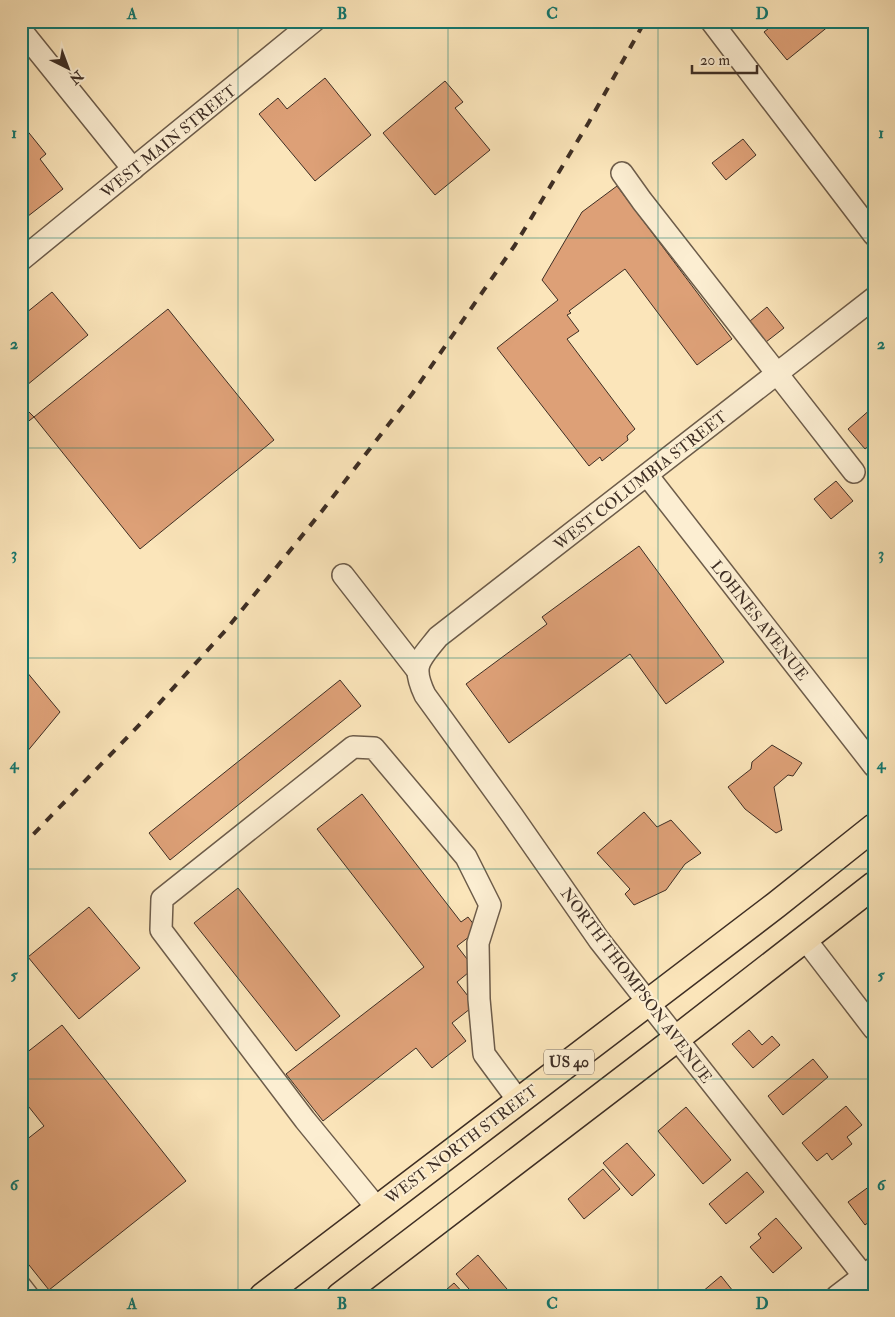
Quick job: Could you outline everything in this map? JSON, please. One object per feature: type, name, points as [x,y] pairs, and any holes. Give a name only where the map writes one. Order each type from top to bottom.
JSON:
[{"type":"main road","name":"WEST NORTH STREET","points":[[263,1296],[776,905],[874,827]]},
{"type":"main road","name":"US 40","points":[[340,1296],[874,885]]},
{"type":"street","points":[[710,21],[874,234]]},
{"type":"street","name":"WEST MAIN STREET","points":[[21,260],[306,24]]},
{"type":"street","points":[[21,30],[133,169]]},
{"type":"street","points":[[622,173],[776,374],[854,472]]},
{"type":"street","name":"WEST COLUMBIA STREET","points":[[417,670],[422,657],[438,637],[874,298]]},
{"type":"street","name":"LOHNES AVENUE","points":[[647,475],[874,766]]},
{"type":"street","points":[[343,575],[417,670]]},
{"type":"street","name":"NORTH THOMPSON AVENUE","points":[[417,670],[418,680],[425,695],[599,940],[676,1039],[870,1278]]},
{"type":"street","points":[[377,1208],[299,1112],[160,930],[162,899],[353,747],[374,748],[466,857],[490,905],[478,943],[479,999],[484,1054],[518,1100]]},
{"type":"street","points":[[805,939],[874,1028]]},
{"type":"street","points":[[838,1296],[870,1278]]},
{"type":"street","points":[[21,1287],[28,1296]]},
{"type":"building","points":[[778,21],[835,21],[787,60],[764,32]]},
{"type":"building","points":[[325,78],[371,135],[315,181],[259,114],[278,98],[287,109]]},
{"type":"building","points":[[445,81],[463,102],[455,108],[490,150],[435,195],[383,133]]},
{"type":"building","points":[[21,123],[46,154],[40,159],[63,189],[23,220],[21,218]]},
{"type":"building","points":[[743,139],[756,155],[726,180],[712,163]]},
{"type":"building","points":[[617,186],[732,339],[697,365],[625,269],[569,311],[571,313],[567,315],[579,331],[567,339],[635,429],[627,436],[628,440],[602,461],[600,457],[589,466],[497,348],[558,300],[542,280],[582,212]]},
{"type":"building","points":[[52,292],[88,335],[21,390],[21,317]]},
{"type":"building","points":[[767,307],[784,328],[766,342],[750,321]]},
{"type":"building","points":[[168,309],[274,440],[140,549],[34,417]]},
{"type":"building","points":[[21,404],[34,417],[21,427]]},
{"type":"building","points":[[872,408],[874,410],[874,442],[865,449],[848,429]]},
{"type":"building","points":[[836,481],[853,501],[831,519],[814,499]]},
{"type":"building","points":[[639,546],[724,662],[666,704],[630,654],[509,743],[466,684],[547,624],[542,617]]},
{"type":"building","points":[[21,665],[60,712],[21,759]]},
{"type":"building","points":[[340,680],[361,706],[170,860],[149,833]]},
{"type":"building","points":[[772,745],[802,763],[793,776],[788,775],[774,787],[782,830],[776,833],[745,809],[728,787],[751,769],[752,762]]},
{"type":"building","points":[[362,794],[461,922],[468,917],[478,930],[457,946],[474,968],[457,982],[475,1005],[452,1023],[466,1041],[432,1068],[416,1048],[323,1121],[286,1074],[424,967],[317,829]]},
{"type":"building","points":[[644,812],[657,827],[671,820],[701,853],[685,864],[666,890],[634,905],[625,894],[630,889],[597,853]]},
{"type":"building","points":[[238,888],[340,1016],[296,1051],[194,923]]},
{"type":"building","points":[[89,907],[140,968],[79,1019],[28,957]]},
{"type":"building","points":[[62,1025],[186,1181],[49,1290],[21,1255],[21,1144],[44,1126],[21,1097],[21,1057]]},
{"type":"building","points":[[749,1030],[762,1045],[772,1036],[780,1045],[753,1068],[732,1044]]},
{"type":"building","points":[[813,1059],[828,1077],[783,1115],[768,1096]]},
{"type":"building","points":[[846,1106],[862,1125],[847,1137],[852,1144],[832,1160],[827,1153],[817,1161],[802,1143]]},
{"type":"building","points":[[686,1107],[731,1160],[703,1184],[658,1131]]},
{"type":"building","points":[[627,1143],[655,1175],[632,1196],[603,1163]]},
{"type":"building","points":[[603,1169],[620,1189],[584,1219],[568,1199]]},
{"type":"building","points":[[747,1172],[764,1192],[726,1224],[709,1204]]},
{"type":"building","points":[[874,1183],[874,1218],[865,1225],[848,1202]]},
{"type":"building","points":[[776,1218],[802,1248],[773,1273],[750,1247],[761,1238],[758,1234]]},
{"type":"building","points":[[478,1255],[507,1289],[499,1296],[475,1296],[456,1274]]},
{"type":"building","points":[[721,1276],[737,1296],[705,1296],[702,1292]]},
{"type":"building","points":[[454,1283],[466,1296],[439,1296]]},
{"type":"railway","points":[[21,847],[145,719],[225,631],[322,511],[412,394],[515,245],[589,122],[645,21]]}]
